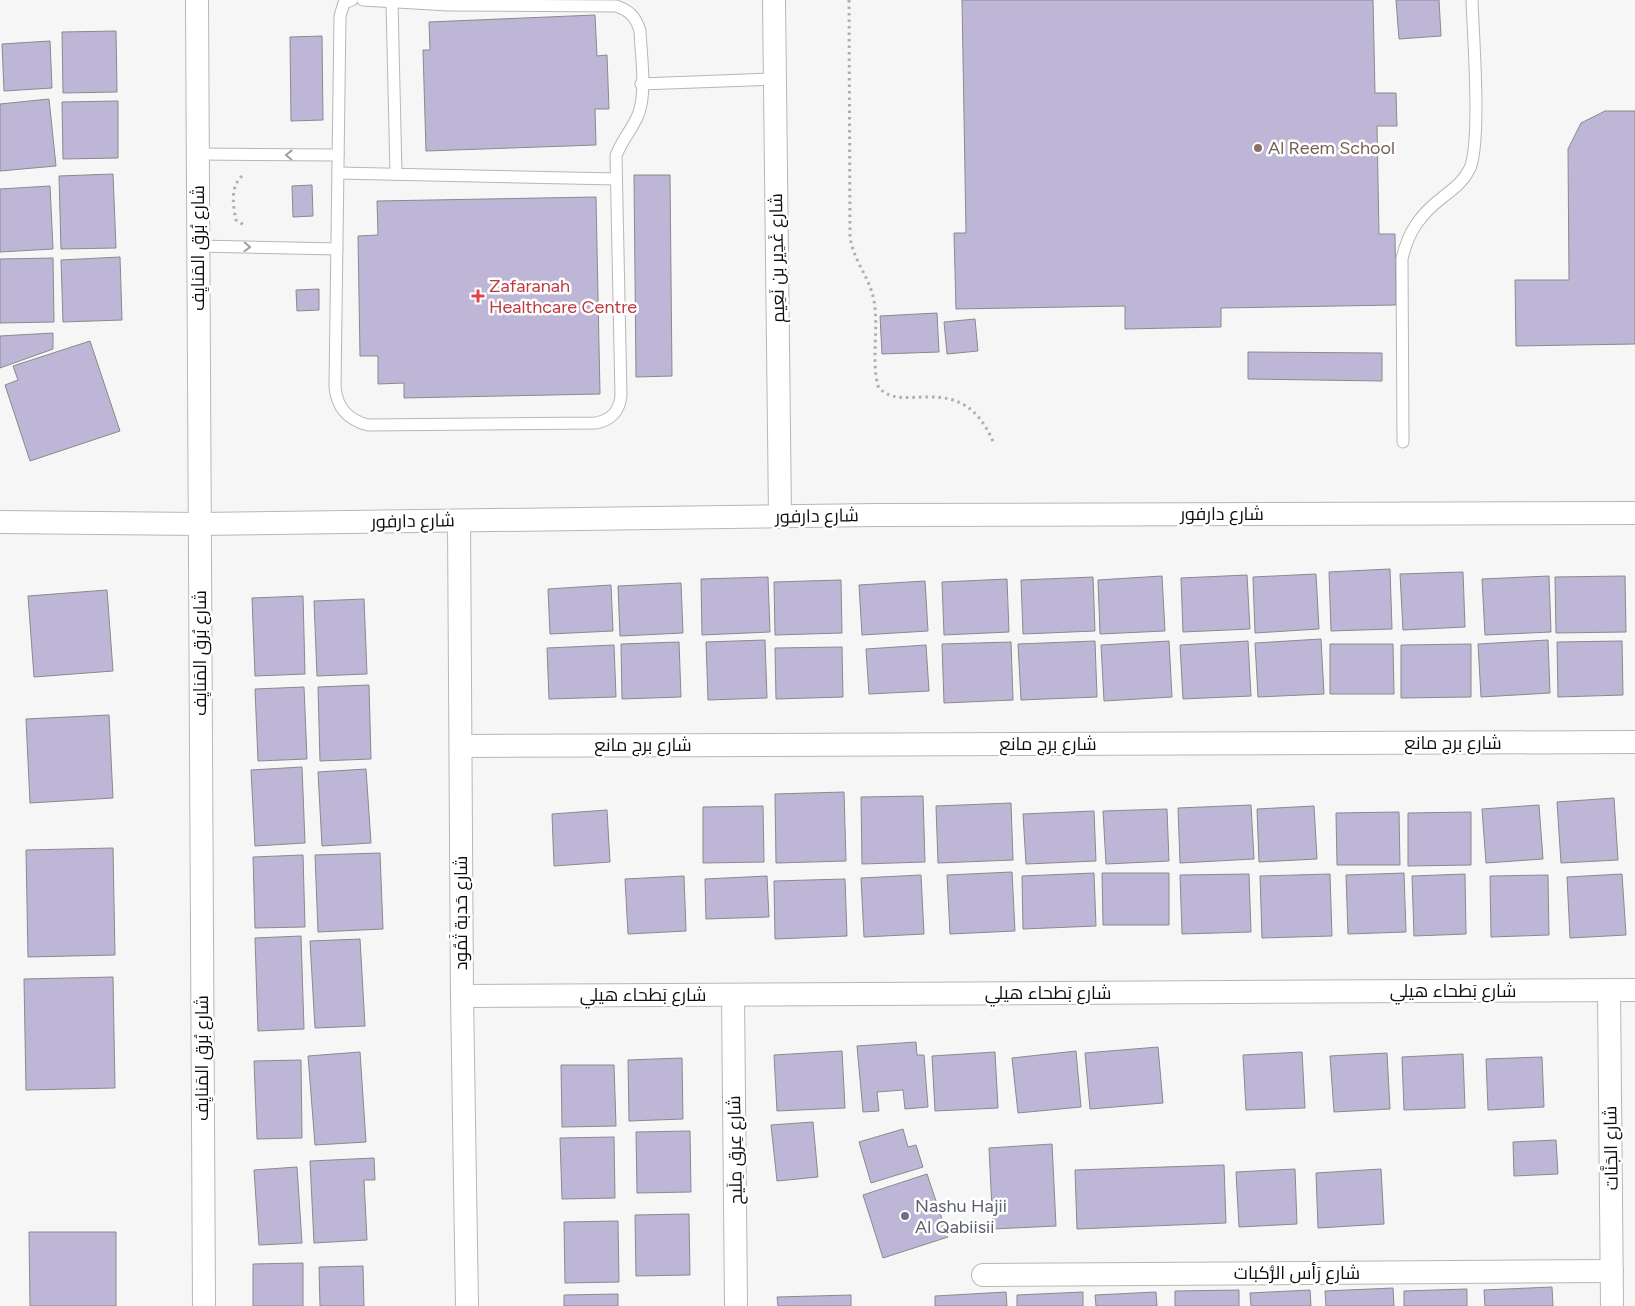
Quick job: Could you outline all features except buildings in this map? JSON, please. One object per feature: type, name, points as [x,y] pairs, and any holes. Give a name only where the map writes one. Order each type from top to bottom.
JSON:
[{"type":"street","name":"شارع بُرق المَنايِف","points":[[197,0],[204,1306]]},
{"type":"street","name":"شارع غَدِير بن نَعِيم","points":[[774,0],[780,517]]},
{"type":"street","name":"شارع دارفور","points":[[0,522],[200,524],[780,517],[1635,513]]},
{"type":"street","name":"شارع حَدبة ثَمُود","points":[[459,521],[462,996],[467,1306]]},
{"type":"street","name":"شارع برج مانع","points":[[461,746],[1635,742]]},
{"type":"street","name":"شارع الجَنَّات","points":[[1609,990],[1612,1306]]},
{"type":"street","name":"شارع بَطحاء هيلي","points":[[462,996],[1635,990]]},
{"type":"street","name":"شارع عِرق مِلَيح","points":[[733,994],[736,1306]]},
{"type":"street","name":"شارع رَأس الرُّكبات","points":[[983,1275],[1612,1271]]},
{"type":"lane","points":[[352,0],[344,4],[340,16],[335,387],[338,403],[348,417],[368,426],[603,422],[616,412],[621,396],[616,156],[638,114],[642,100],[640,31],[638,23],[625,9],[616,6],[448,5],[362,0]]},
{"type":"lane","points":[[1403,442],[1402,259],[1408,235],[1415,224],[1431,206],[1464,180],[1475,155],[1472,0]]},
{"type":"lane","points":[[392,2],[396,174]]},
{"type":"lane","points":[[641,84],[774,78]]},
{"type":"lane","points":[[197,154],[338,155]]},
{"type":"lane","points":[[338,173],[616,179]]},
{"type":"lane","points":[[198,246],[337,249]]},
{"type":"path","points":[[849,0],[850,236],[855,257],[869,284],[874,300],[878,386],[891,397],[942,396],[961,402],[981,420],[994,444]]},
{"type":"path","points":[[253,226],[246,226],[236,220],[234,192],[242,175],[262,171],[261,154]]},
{"type":"place","name":"Al Reem School","points":[[1258,148]]},
{"type":"place","name":"Zafaranah Healthcare Centre","points":[[478,296]]},
{"type":"place","name":"Nashu Hajii Al Qabiisii","points":[[905,1216]]}]
